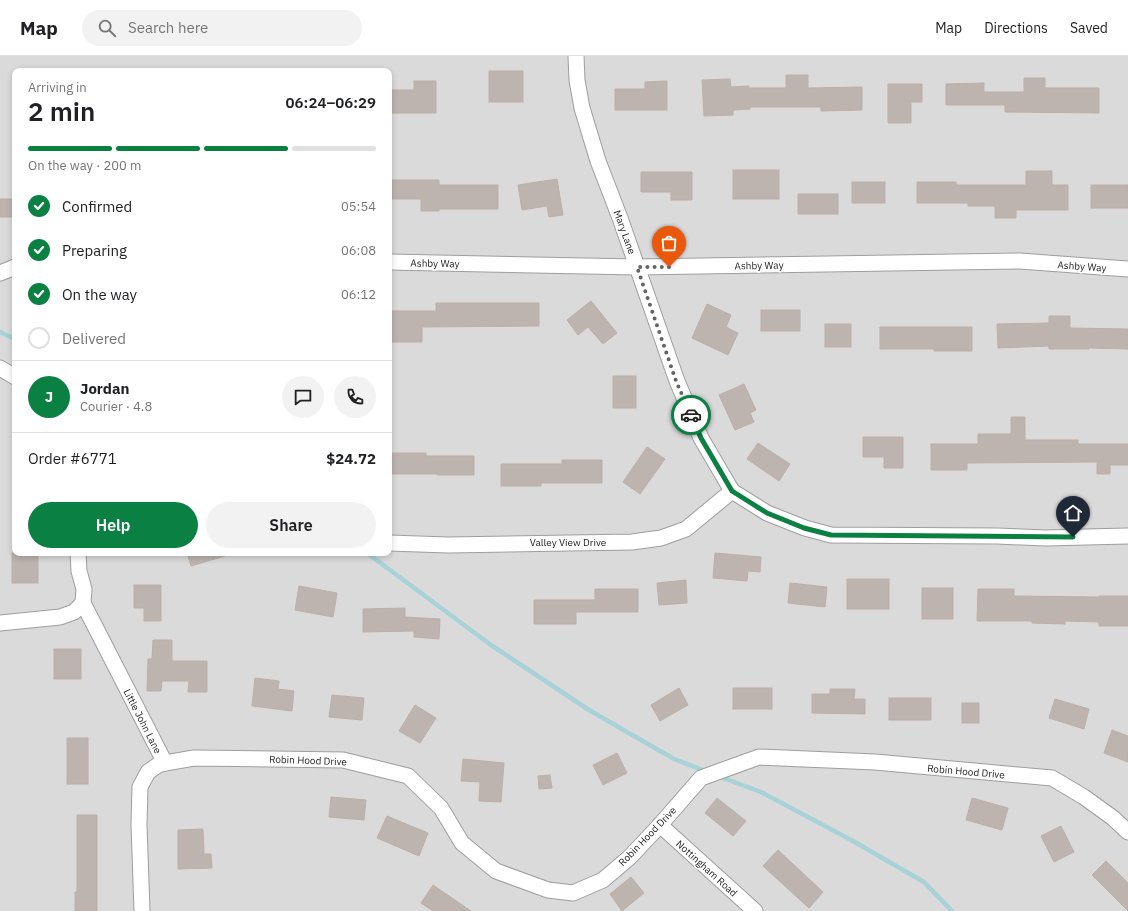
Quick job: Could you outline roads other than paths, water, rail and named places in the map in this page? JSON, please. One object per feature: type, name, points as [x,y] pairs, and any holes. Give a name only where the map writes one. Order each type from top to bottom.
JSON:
[{"type":"street","name":"Mary Lane","points":[[576,56],[577,80],[582,108],[598,161],[620,218],[676,381],[701,438],[732,491],[767,513],[804,528],[831,535],[997,536],[1045,538],[1128,536]]},
{"type":"street","name":"Ashby Way","points":[[392,262],[637,267],[1020,261],[1128,269]]},
{"type":"street","points":[[0,273],[12,268]]},
{"type":"street","points":[[0,368],[12,374]]},
{"type":"street","name":"Valley View Drive","points":[[392,543],[632,542],[661,538],[686,529],[732,491]]},
{"type":"street","name":"Little John Lane","points":[[78,556],[79,571],[84,589],[83,603],[165,763],[158,765],[148,772],[140,787],[139,833],[142,911]]},
{"type":"street","points":[[0,622],[60,617],[74,612],[83,603]]},
{"type":"street","name":"Robin Hood Drive","points":[[165,763],[194,758],[343,760],[408,776],[441,808],[462,843],[496,871],[548,890],[573,893],[603,880],[630,857],[701,778],[759,757],[875,762],[1052,778],[1084,797],[1113,818],[1128,832]]},
{"type":"street","name":"Nottingham Road","points":[[660,825],[755,911]]},
{"type":"waterway","points":[[0,332],[12,338]]},
{"type":"waterway","points":[[371,556],[491,645],[589,710],[674,759],[708,772]]},
{"type":"waterway","points":[[718,776],[761,792],[853,841],[924,882],[952,911]]}]
